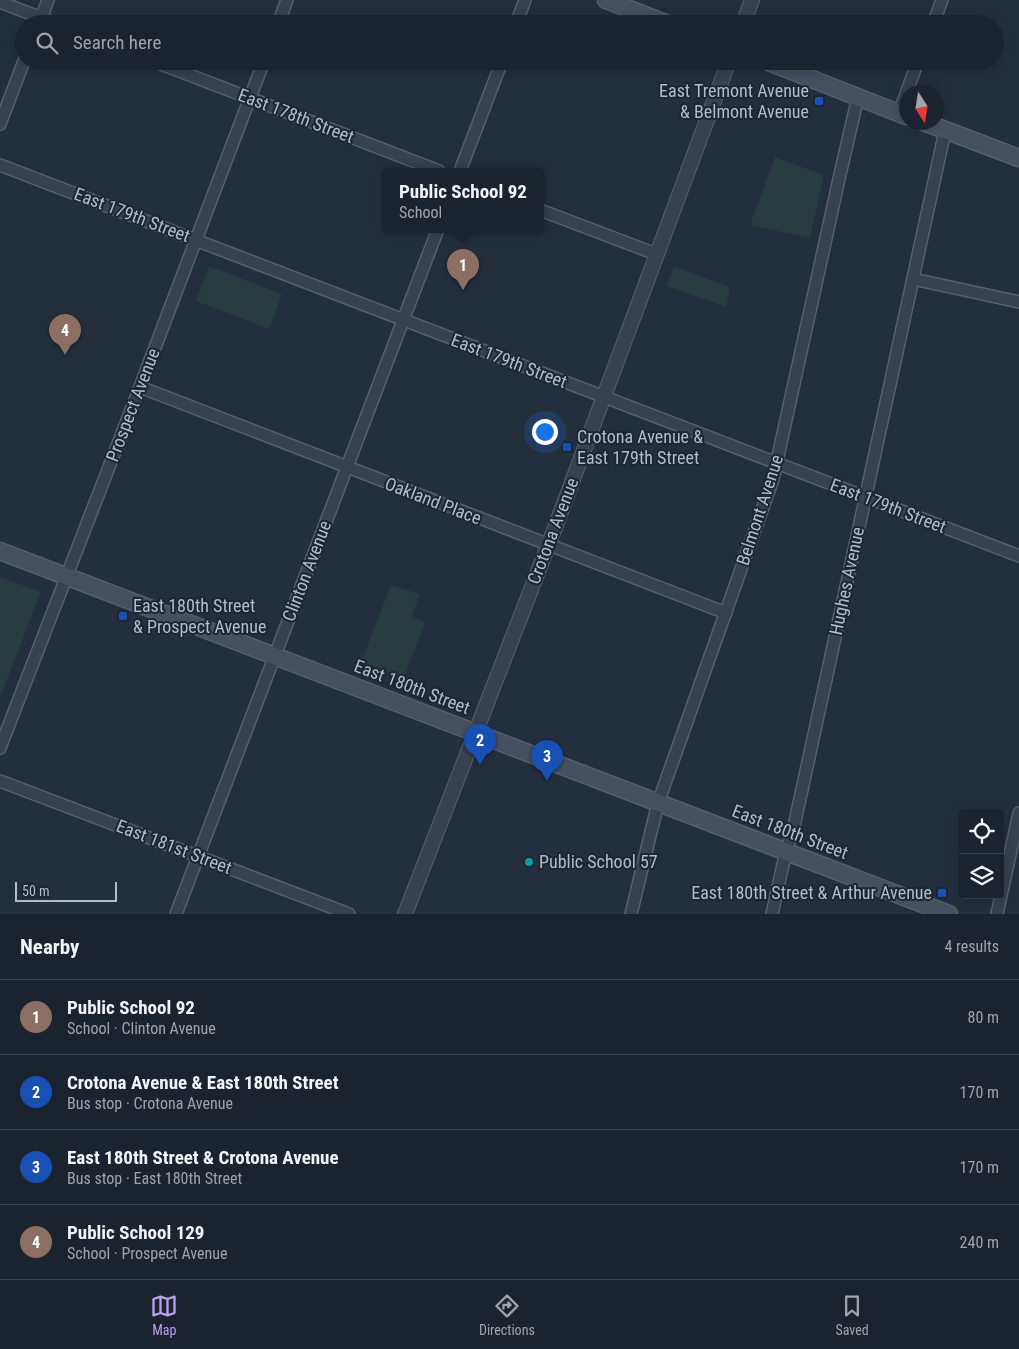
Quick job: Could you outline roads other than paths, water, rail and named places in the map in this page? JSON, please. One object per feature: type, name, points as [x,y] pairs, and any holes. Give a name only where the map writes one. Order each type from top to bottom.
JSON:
[{"type":"main road","points":[[606,0],[645,15]]},
{"type":"main road","points":[[789,70],[899,112]]},
{"type":"main road","points":[[945,131],[1019,158]]},
{"type":"main road","name":"East 180th Street","points":[[0,551],[949,914]]},
{"type":"street","points":[[42,15],[48,0]]},
{"type":"street","points":[[281,15],[287,0]]},
{"type":"street","points":[[519,15],[524,0]]},
{"type":"street","points":[[746,15],[752,0]]},
{"type":"street","points":[[936,15],[942,0]]},
{"type":"street","points":[[0,2],[27,15]]},
{"type":"street","points":[[0,124],[21,70]]},
{"type":"street","name":"East 178th Street","points":[[177,70],[431,168]]},
{"type":"street","name":"Prospect Avenue","points":[[0,748],[261,70]]},
{"type":"street","points":[[461,168],[499,70]]},
{"type":"street","name":"Crotona Avenue","points":[[405,914],[548,545],[726,70]]},
{"type":"street","points":[[911,85],[915,70]]},
{"type":"street","name":"Belmont Avenue","points":[[631,914],[658,803],[769,493],[858,97]]},
{"type":"street","name":"Hughes Avenue","points":[[772,914],[786,851],[793,832],[945,131]]},
{"type":"street","name":"East 179th Street","points":[[0,165],[1019,556]]},
{"type":"street","points":[[544,212],[656,254]]},
{"type":"street","name":"Clinton Avenue","points":[[176,914],[436,233]]},
{"type":"street","points":[[912,279],[1019,302]]},
{"type":"street","name":"Oakland Place","points":[[140,387],[726,613]]},
{"type":"street","name":"East 181st Street","points":[[0,781],[349,914]]},
{"type":"street","points":[[997,914],[1019,813]]},
{"type":"place","name":"East Tremont Avenue & Belmont Avenue","points":[[819,101]]},
{"type":"place","name":"Public School 92","points":[[463,290]]},
{"type":"place","name":"Public School 129","points":[[65,355]]},
{"type":"place","name":"Crotona Avenue & East 179th Street","points":[[567,447]]},
{"type":"place","name":"East 180th Street & Prospect Avenue","points":[[123,616]]},
{"type":"place","name":"Crotona Avenue & East 180th Street","points":[[480,765]]},
{"type":"place","name":"East 180th Street & Crotona Avenue","points":[[547,781]]},
{"type":"place","name":"Public School 57","points":[[529,862]]},
{"type":"place","name":"East 180th Street & Arthur Avenue","points":[[942,893]]}]
